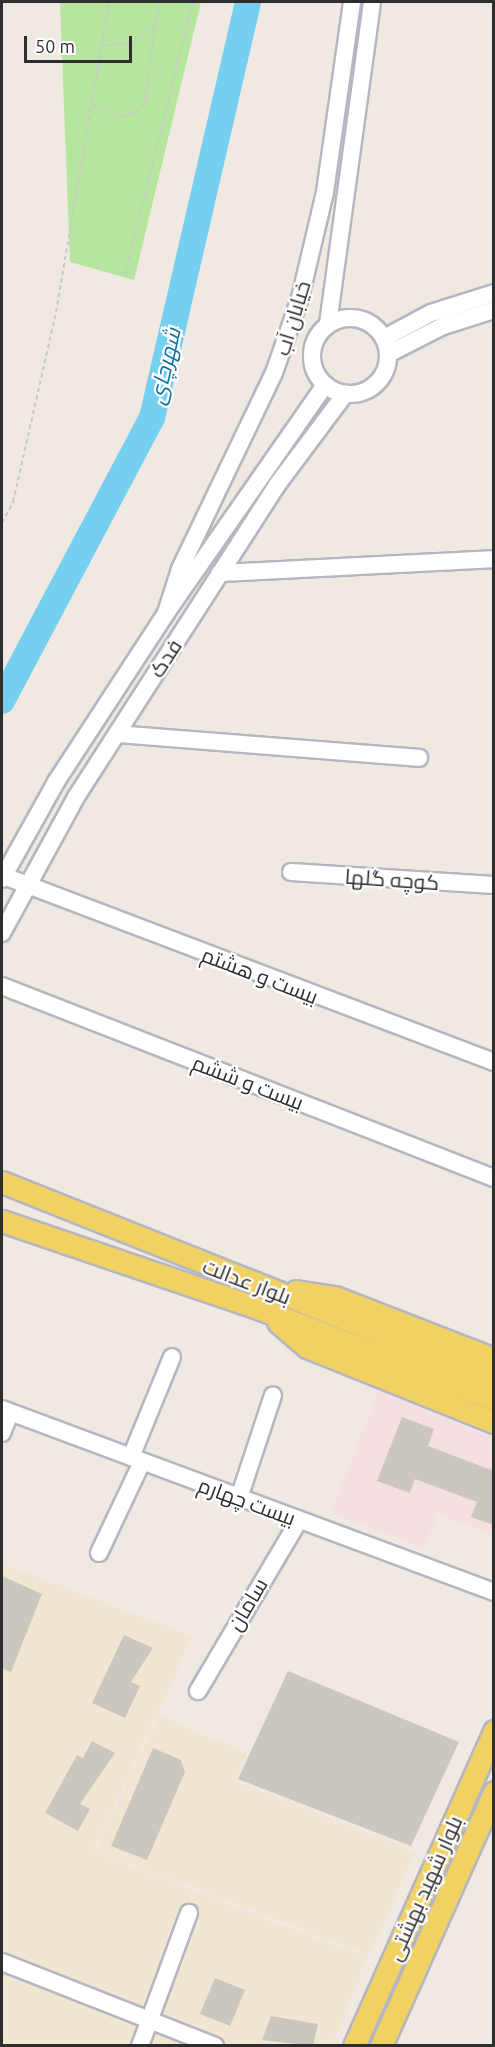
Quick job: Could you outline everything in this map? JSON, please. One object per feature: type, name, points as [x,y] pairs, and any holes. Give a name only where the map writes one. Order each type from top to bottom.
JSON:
[{"type":"main road","name":"بلوار عدالت","points":[[2,1182],[494,1378]]},
{"type":"main road","name":"بلوار عدالت","points":[[2,1221],[263,1310],[494,1399]]},
{"type":"main road","points":[[251,1283],[335,1297],[494,1359]]},
{"type":"main road","points":[[263,1310],[307,1347],[494,1422]]},
{"type":"main road","name":"بلوار شهید بهشتی","points":[[354,2046],[491,1743]]},
{"type":"main road","name":"بلوار شهید بهشتی","points":[[381,2046],[494,1792]]},
{"type":"street","name":"خیابان آب","points":[[166,613],[180,568],[274,374],[300,298],[325,192],[352,2]]},
{"type":"street","name":"خیابان آب","points":[[328,324],[372,2]]},
{"type":"street","points":[[386,346],[359,319],[328,324],[312,347],[314,368],[325,385],[345,394],[365,390],[380,379],[386,346],[431,313],[494,293]]},
{"type":"street","points":[[386,346],[494,310]]},
{"type":"street","name":"فدک","points":[[2,877],[56,782],[166,613],[325,385]]},
{"type":"street","name":"فدک","points":[[2,933],[117,734],[220,573],[345,394]]},
{"type":"street","points":[[220,573],[494,559]]},
{"type":"street","points":[[117,734],[419,758]]},
{"type":"street","name":"کوچه گلها","points":[[291,872],[494,885]]},
{"type":"street","name":"بیست و هشتم","points":[[2,877],[494,1062]]},
{"type":"street","name":"بیست و ششم","points":[[2,986],[494,1178]]},
{"type":"street","points":[[99,1553],[137,1460],[172,1358]]},
{"type":"street","points":[[239,1497],[273,1395]]},
{"type":"street","points":[[2,1433],[6,1411]]},
{"type":"street","name":"بیست چهارم","points":[[6,1411],[494,1592]]},
{"type":"street","name":"سامان","points":[[198,1691],[298,1520]]},
{"type":"street","points":[[140,2046],[189,1913]]},
{"type":"street","points":[[2,1962],[215,2046]]},
{"type":"path","points":[[2,523],[13,502],[57,312],[109,2]]},
{"type":"path","points":[[92,106],[122,117],[144,107],[159,20],[159,2]]},
{"type":"path","points":[[125,275],[193,2]]},
{"type":"path","points":[[102,45],[135,42],[159,20]]},
{"type":"shaded area","points":[[379,1390],[493,1438],[493,1535],[438,1514],[424,1548],[331,1513]]},
{"type":"shaded area","points":[[2,1564],[193,1636],[93,1851],[367,1958],[333,2045],[2,2045]]},
{"type":"shaded area","points":[[159,1715],[247,1753],[235,1781],[416,1852],[369,1955],[96,1850]]},
{"type":"green space","points":[[60,2],[201,2],[134,280],[70,262]]},
{"type":"building","points":[[402,1417],[434,1429],[428,1446],[491,1470],[494,1464],[494,1525],[471,1517],[477,1502],[415,1479],[410,1493],[377,1481]]},
{"type":"building","points":[[2,1576],[42,1594],[11,1672],[2,1668]]},
{"type":"building","points":[[124,1635],[153,1648],[131,1682],[140,1686],[125,1718],[92,1703]]},
{"type":"building","points":[[288,1671],[459,1742],[411,1846],[238,1779]]},
{"type":"building","points":[[92,1741],[115,1753],[80,1804],[90,1809],[78,1831],[45,1813],[77,1755],[83,1758]]},
{"type":"building","points":[[153,1748],[181,1760],[185,1772],[147,1860],[111,1846]]},
{"type":"building","points":[[215,1978],[245,1990],[230,2026],[200,2014]]},
{"type":"building","points":[[271,2016],[318,2024],[313,2046],[262,2040]]},
{"type":"waterway","name":"شهرچای","points":[[2,701],[152,418],[248,2]]}]
